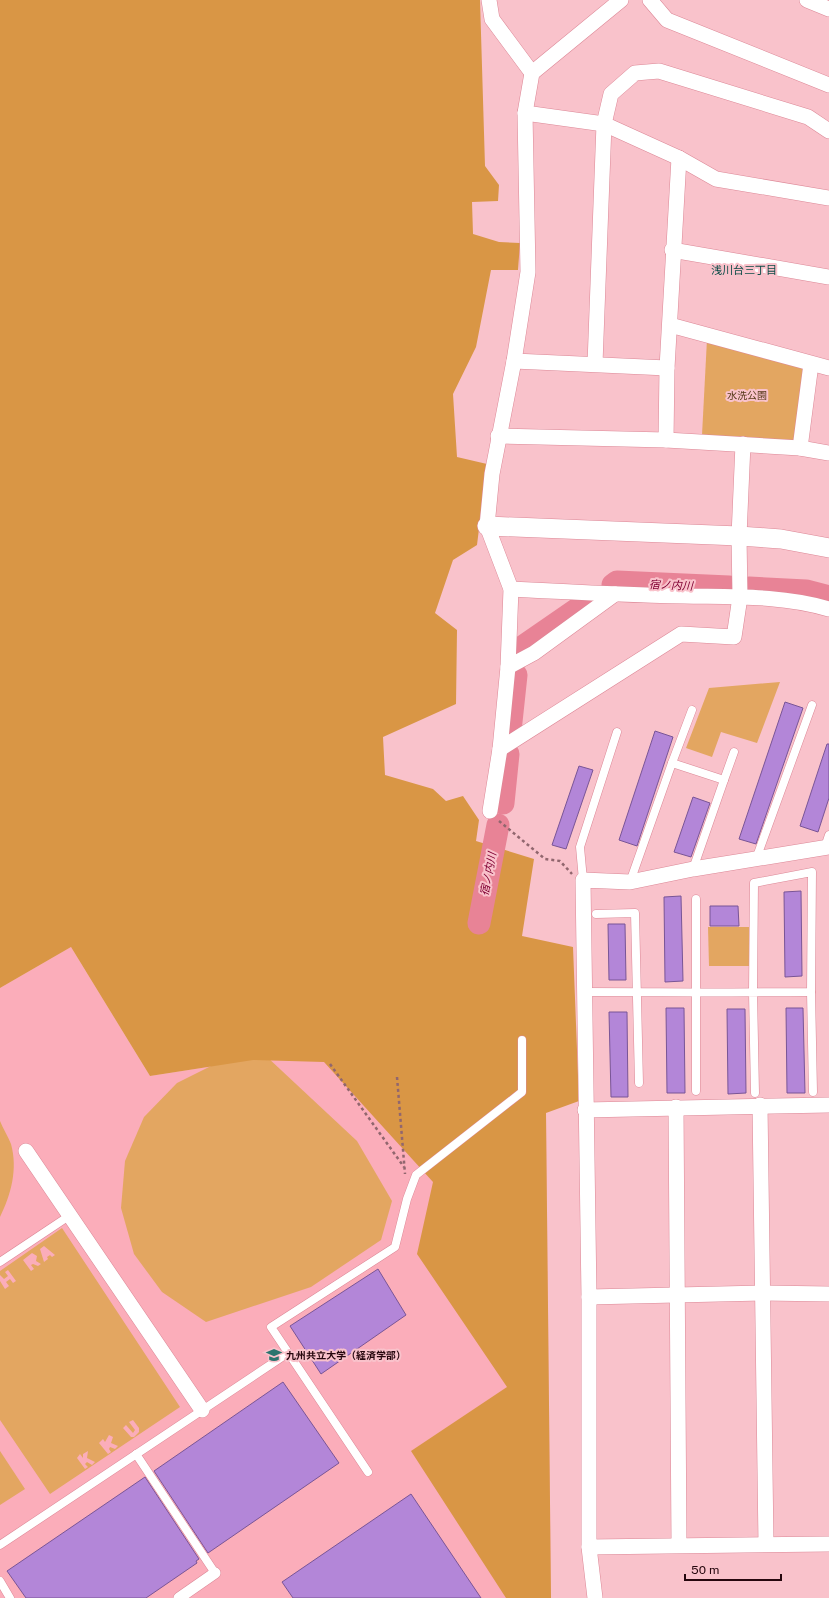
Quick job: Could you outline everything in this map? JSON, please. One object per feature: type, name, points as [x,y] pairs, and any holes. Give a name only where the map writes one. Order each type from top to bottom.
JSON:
[{"type":"street","points":[[489,0],[492,19],[532,73]]},
{"type":"street","points":[[490,811],[500,749],[508,667],[511,589],[487,526],[492,474],[498,436],[514,361],[528,272],[524,113],[532,73],[621,0]]},
{"type":"street","points":[[650,0],[667,20],[829,84]]},
{"type":"street","points":[[807,0],[829,8]]},
{"type":"street","points":[[595,364],[604,124],[611,94],[635,73],[659,71],[808,117],[829,131]]},
{"type":"street","points":[[524,113],[604,124],[678,158],[716,178],[829,198]]},
{"type":"street","points":[[666,440],[667,368],[672,250],[678,158]]},
{"type":"street","points":[[672,250],[829,277]]},
{"type":"street","points":[[670,325],[829,368]]},
{"type":"street","points":[[514,361],[667,368]]},
{"type":"street","points":[[800,448],[811,364]]},
{"type":"street","points":[[498,436],[666,440],[743,444],[800,448],[829,454]]},
{"type":"street","points":[[500,749],[681,634],[734,637],[740,598],[739,536],[743,444]]},
{"type":"street","points":[[487,526],[739,536],[781,539],[829,548]]},
{"type":"street","points":[[511,589],[807,602],[829,609]]},
{"type":"street","points":[[508,667],[534,653],[615,594]]},
{"type":"street","points":[[595,1598],[589,1546],[589,1297],[583,992],[583,880],[630,882],[693,869],[756,860],[828,843]]},
{"type":"street","points":[[585,1110],[676,1107],[758,1099],[829,1105]]},
{"type":"street","points":[[758,1099],[763,1293],[766,1544]]},
{"type":"street","points":[[676,1107],[679,1544]]},
{"type":"street","points":[[26,1151],[202,1410]]},
{"type":"street","points":[[589,1297],[677,1294],[829,1294]]},
{"type":"street","points":[[589,1546],[679,1544],[829,1544]]},
{"type":"street","points":[[179,1598],[215,1573]]},
{"type":"lane","points":[[756,860],[812,705]]},
{"type":"lane","points":[[630,882],[692,710]]},
{"type":"lane","points":[[583,880],[580,847],[617,732]]},
{"type":"lane","points":[[693,869],[734,752]]},
{"type":"lane","points":[[672,763],[724,780]]},
{"type":"lane","points":[[758,1099],[753,992],[754,883],[812,872],[811,992],[813,1092]]},
{"type":"lane","points":[[696,899],[696,1091]]},
{"type":"lane","points":[[596,914],[635,913],[639,1083]]},
{"type":"lane","points":[[583,992],[811,992]]},
{"type":"lane","points":[[368,1472],[271,1327],[395,1247],[407,1199],[416,1175],[522,1092],[522,1040]]},
{"type":"lane","points":[[0,1262],[69,1216]]},
{"type":"lane","points":[[0,1545],[288,1353]]},
{"type":"lane","points":[[136,1454],[215,1573]]},
{"type":"lane","points":[[0,1581],[10,1598]]},
{"type":"path","points":[[505,827],[545,860],[560,861],[574,877],[583,880]]},
{"type":"path","points":[[330,1064],[404,1167]]},
{"type":"path","points":[[397,1077],[407,1199]]},
{"type":"shaded area","points":[[0,0],[480,0],[485,166],[499,185],[498,201],[472,202],[473,234],[499,242],[520,243],[518,270],[491,270],[476,347],[453,394],[457,457],[487,464],[477,545],[453,560],[435,613],[457,630],[456,704],[383,737],[385,775],[433,789],[446,801],[463,796],[479,820],[476,841],[534,859],[522,936],[573,947],[579,1101],[546,1113],[551,1598],[506,1598],[411,1451],[507,1387],[417,1254],[433,1182],[324,1062],[253,1060],[150,1076],[71,947],[0,988]]},
{"type":"shaded area","name":"九州共立大学（経済学部）","points":[[71,947],[150,1076],[253,1060],[334,1052],[546,1113],[551,1598],[0,1598],[0,988]]},
{"type":"green space","name":"水洗公園","points":[[707,339],[808,367],[795,443],[702,435]]},
{"type":"green space","points":[[780,682],[757,743],[721,732],[712,757],[686,748],[709,688]]},
{"type":"green space","points":[[708,927],[749,927],[749,966],[709,966]]},
{"type":"green space","points":[[266,1056],[357,1141],[392,1201],[381,1240],[311,1287],[206,1322],[162,1292],[134,1254],[121,1208],[125,1161],[144,1117],[177,1083],[219,1062]]},
{"type":"green space","points":[[0,1121],[11,1144],[14,1163],[10,1191],[0,1217]]},
{"type":"green space","points":[[62,1228],[180,1407],[50,1494],[0,1420],[0,1281],[5,1289],[9,1286],[6,1282],[10,1279],[13,1283],[16,1281],[8,1270],[5,1272],[8,1276],[4,1279],[0,1275],[0,1271]],"holes":[[[44,1246],[55,1255],[52,1257],[50,1255],[44,1262],[40,1249]],[[32,1253],[37,1256],[36,1261],[41,1264],[38,1266],[33,1264],[31,1265],[34,1269],[31,1271],[23,1260]],[[133,1420],[139,1428],[139,1432],[134,1437],[131,1437],[123,1428],[126,1425],[133,1433],[135,1430],[129,1422]],[[109,1435],[113,1437],[111,1443],[118,1446],[115,1449],[110,1447],[109,1449],[111,1452],[108,1454],[99,1443],[103,1439],[105,1442]],[[88,1451],[87,1458],[95,1462],[92,1465],[87,1462],[85,1464],[88,1467],[85,1469],[77,1458],[80,1454],[83,1458],[83,1454]]]},
{"type":"green space","points":[[0,1451],[25,1489],[0,1505]]},
{"type":"building","points":[[785,702],[803,708],[756,844],[739,839]]},
{"type":"building","points":[[655,731],[673,737],[637,846],[619,840]]},
{"type":"building","points":[[827,744],[829,744],[829,798],[818,832],[800,826]]},
{"type":"building","points":[[579,766],[593,770],[566,849],[552,845]]},
{"type":"building","points":[[693,797],[710,803],[691,857],[674,852]]},
{"type":"building","points":[[801,891],[802,976],[785,977],[784,892]]},
{"type":"building","points":[[681,896],[683,981],[665,982],[664,897]]},
{"type":"building","points":[[710,906],[738,906],[739,926],[710,926]]},
{"type":"building","points":[[608,924],[625,924],[626,980],[609,980]]},
{"type":"building","points":[[666,1008],[684,1008],[685,1093],[667,1093]]},
{"type":"building","points":[[786,1008],[803,1008],[805,1093],[787,1093]]},
{"type":"building","points":[[727,1009],[745,1009],[746,1093],[728,1094]]},
{"type":"building","points":[[609,1012],[627,1012],[628,1097],[611,1097]]},
{"type":"building","points":[[378,1269],[406,1315],[321,1374],[290,1326]]},
{"type":"building","points":[[283,1382],[339,1463],[208,1553],[154,1471]]},
{"type":"building","points":[[145,1477],[199,1559],[196,1561],[197,1563],[146,1598],[26,1598],[7,1571]]},
{"type":"building","points":[[411,1494],[481,1598],[293,1598],[282,1582]]},
{"type":"waterway","name":"宿ノ内川","points":[[613,585],[617,582],[729,587]]},
{"type":"waterway","name":"宿ノ内川","points":[[749,588],[806,591],[829,597]]},
{"type":"waterway","name":"宿ノ内川","points":[[518,650],[589,601]]},
{"type":"waterway","name":"宿ノ内川","points":[[510,731],[516,675]]},
{"type":"waterway","name":"宿ノ内川","points":[[503,803],[508,754]]},
{"type":"waterway","name":"宿ノ内川","points":[[479,923],[498,825]]},
{"type":"place","name":"九州共立大学（経済学部）","points":[[274,1355]]},
{"type":"district","name":"浅川台三丁目","points":[[744,270]]}]
